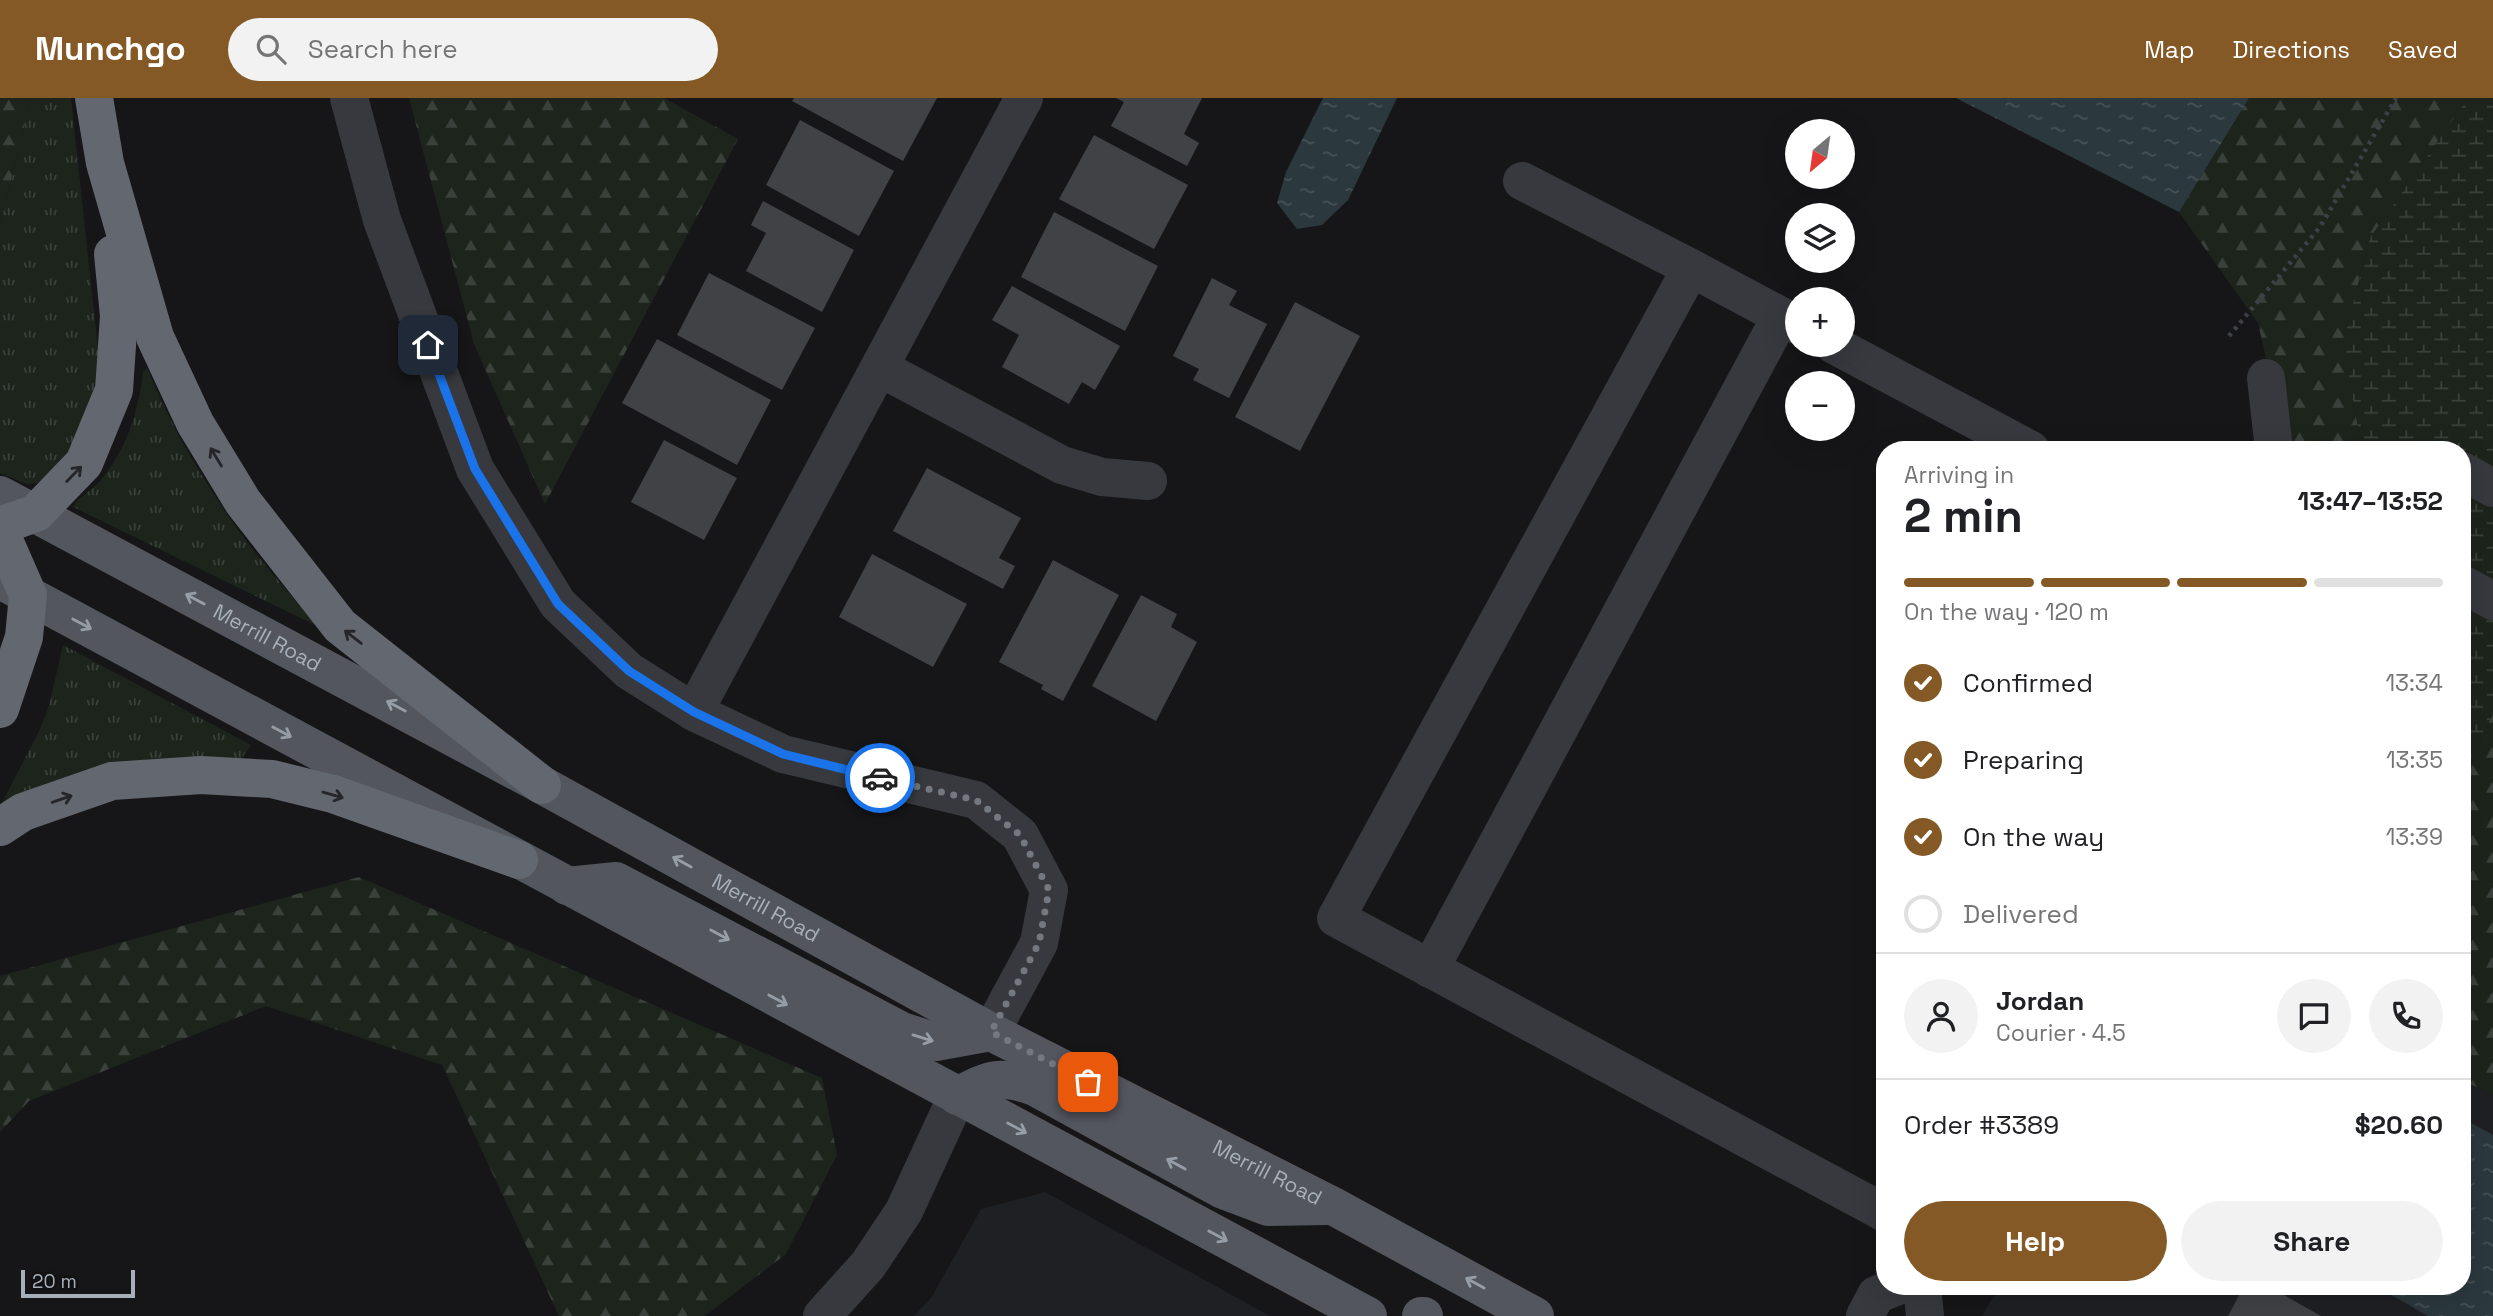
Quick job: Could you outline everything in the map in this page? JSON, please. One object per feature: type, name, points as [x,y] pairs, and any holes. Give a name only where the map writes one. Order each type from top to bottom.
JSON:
[{"type":"highway","points":[[0,709],[24,637],[0,529],[36,513],[84,463],[114,390],[119,316],[105,163],[94,98]]},
{"type":"highway","points":[[105,163],[155,337],[195,423],[243,502],[340,626],[542,785]]},
{"type":"highway","points":[[0,827],[23,812],[113,781],[201,775],[226,776],[271,779],[333,794],[519,860]]},
{"type":"main road","name":"Merrill Road","points":[[0,495],[542,785],[991,1032],[1333,1206],[1535,1316]]},
{"type":"main road","points":[[14,587],[1368,1316]]},
{"type":"main road","points":[[567,886],[616,881],[902,1031],[936,1042],[991,1032]]},
{"type":"main road","points":[[957,1096],[991,1079],[1015,1080],[1035,1087],[1223,1190],[1268,1207],[1333,1206]]},
{"type":"street","points":[[349,98],[382,220],[475,469],[558,604],[629,671],[694,712],[783,754],[976,800],[1020,835],[1049,890],[1039,943],[991,1032]]},
{"type":"street","points":[[694,712],[1024,98]]},
{"type":"street","points":[[1522,181],[1785,319]]},
{"type":"street","points":[[1691,268],[1336,918],[1876,1208]]},
{"type":"street","points":[[1430,969],[1785,328]]},
{"type":"street","points":[[1855,356],[2014,441]]},
{"type":"street","points":[[880,368],[1062,465],[1102,477],[1148,481]]},
{"type":"street","points":[[2266,378],[2273,441]]},
{"type":"street","points":[[2471,476],[2493,488]]},
{"type":"street","points":[[2471,589],[2493,601]]},
{"type":"street","points":[[822,1316],[868,1265],[904,1211],[957,1096]]},
{"type":"street","points":[[1865,1316],[1876,1295]]},
{"type":"street","points":[[1923,1295],[1926,1316]]},
{"type":"path","points":[[2229,336],[2320,228],[2396,98]]},
{"type":"shaded area","points":[[2471,1084],[2493,1095],[2493,1316],[1982,1316],[1994,1295],[2471,1295]]},
{"type":"shaded area","points":[[1045,1192],[1270,1316],[914,1316],[931,1298],[981,1209]]},
{"type":"green space","points":[[0,98],[31,98],[0,225]]},
{"type":"green space","points":[[31,98],[71,98],[101,377],[63,464],[38,483],[27,484],[0,473],[0,225]]},
{"type":"green space","points":[[409,98],[664,98],[738,139],[545,504],[474,344]]},
{"type":"green space","points":[[2249,98],[2468,98],[2370,238],[2343,343],[2360,441],[2285,441],[2258,323],[2179,212]]},
{"type":"green space","points":[[2468,98],[2493,98],[2493,714],[2471,757],[2471,441],[2360,441],[2343,343],[2370,238]]},
{"type":"green space","points":[[147,368],[177,432],[212,492],[257,555],[317,626],[73,507],[100,481],[124,443],[138,402],[143,372]]},
{"type":"green space","points":[[63,645],[251,745],[242,758],[194,757],[1,805],[49,706]]},
{"type":"green space","points":[[2493,714],[2493,1095],[2471,1084],[2471,757]]},
{"type":"green space","points":[[359,877],[822,1078],[837,1155],[786,1254],[705,1316],[559,1316],[442,1065],[266,1006],[29,1101],[0,1132],[0,976]]},
{"type":"water","points":[[1323,98],[1397,98],[1348,200],[1322,225],[1297,229],[1277,203],[1286,172]]},
{"type":"water","points":[[1956,98],[2249,98],[2179,212]]},
{"type":"water","points":[[2471,1123],[2493,1135],[2493,1316],[2428,1316],[2392,1295],[2471,1295]]},
{"type":"building","points":[[794,98],[937,98],[903,161],[792,101]]},
{"type":"building","points":[[1116,98],[1202,98],[1184,134],[1199,143],[1187,166],[1111,126],[1124,102]]},
{"type":"building","points":[[800,120],[894,171],[859,236],[766,185]]},
{"type":"building","points":[[1094,135],[1188,185],[1154,249],[1059,199]]},
{"type":"building","points":[[763,201],[854,250],[822,312],[746,271],[766,233],[751,225]]},
{"type":"building","points":[[1054,212],[1158,266],[1125,331],[1021,277]]},
{"type":"building","points":[[709,273],[815,328],[782,390],[677,335]]},
{"type":"building","points":[[1212,278],[1237,291],[1229,305],[1267,324],[1229,398],[1193,380],[1199,369],[1173,356]]},
{"type":"building","points":[[1012,286],[1120,346],[1095,390],[1082,382],[1069,404],[1002,367],[1019,335],[992,320]]},
{"type":"building","points":[[1295,302],[1360,336],[1300,451],[1235,417]]},
{"type":"building","points":[[657,339],[771,400],[737,465],[622,403]]},
{"type":"building","points":[[664,440],[737,478],[704,540],[631,502]]},
{"type":"building","points":[[927,468],[1021,518],[999,558],[1015,566],[1003,589],[893,531]]},
{"type":"building","points":[[872,554],[967,604],[933,667],[839,617]]},
{"type":"building","points":[[1053,560],[1119,595],[1063,701],[1041,689],[1043,685],[999,662]]},
{"type":"building","points":[[1141,595],[1177,614],[1171,627],[1197,642],[1156,721],[1092,686]]},
{"type":"building","points":[[2239,1295],[2284,1295],[2321,1316],[2228,1316]]},
{"type":"way so far","points":[[880,778],[976,800],[1020,835],[1049,890],[1039,943],[991,1032],[1088,1082]]},
{"type":"route","points":[[428,345],[475,469],[558,604],[629,671],[694,712],[783,754],[880,778]]}]
